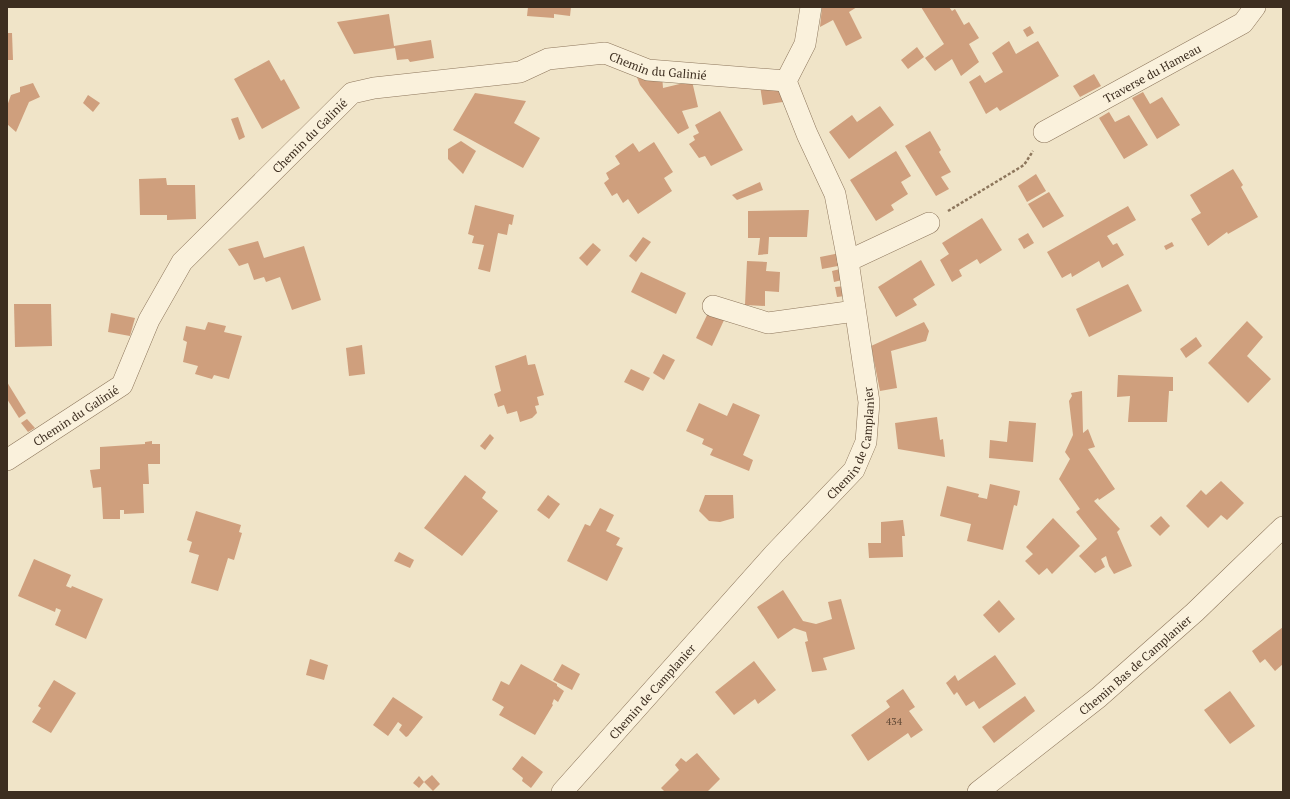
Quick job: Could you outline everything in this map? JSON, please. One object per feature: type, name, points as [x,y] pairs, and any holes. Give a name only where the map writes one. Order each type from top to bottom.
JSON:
[{"type":"street","points":[[786,81],[805,44],[811,7]]},
{"type":"street","name":"Traverse du Hameau","points":[[1044,132],[1243,23],[1255,7]]},
{"type":"street","name":"Chemin du Galinié","points":[[7,460],[122,385],[149,320],[182,262],[352,93],[374,88],[520,72],[548,59],[605,53],[648,70],[786,81]]},
{"type":"street","name":"Chemin de Camplanier","points":[[562,792],[774,554],[854,470],[866,442],[868,402],[848,261],[834,194],[807,134],[786,81]]},
{"type":"street","points":[[848,261],[929,222]]},
{"type":"street","points":[[713,306],[768,323],[855,311]]},
{"type":"street","name":"Chemin Bas de Camplanier","points":[[978,792],[1098,697],[1195,612],[1283,527]]},
{"type":"path","points":[[929,222],[1024,165]]},
{"type":"building","points":[[528,7],[571,7],[570,16],[554,14],[554,18],[527,16]]},
{"type":"building","points":[[822,7],[857,7],[849,12],[862,38],[846,46],[833,20],[820,27]]},
{"type":"building","points":[[921,7],[949,7],[952,11],[955,9],[964,25],[969,22],[979,38],[969,44],[979,62],[961,76],[952,59],[935,71],[925,58],[944,44]]},
{"type":"building","points":[[389,14],[394,46],[431,40],[434,58],[410,62],[408,59],[397,60],[395,48],[354,54],[337,22]]},
{"type":"building","points":[[1030,26],[1034,33],[1027,37],[1023,30]]},
{"type":"building","points":[[7,33],[12,33],[13,60],[7,60]]},
{"type":"building","points":[[1009,41],[1016,54],[1038,41],[1059,76],[1000,111],[997,107],[986,114],[969,82],[980,75],[985,83],[1003,72],[992,53]]},
{"type":"building","points":[[917,47],[924,57],[908,69],[901,60]]},
{"type":"building","points":[[269,60],[281,81],[284,79],[300,108],[262,129],[234,79]]},
{"type":"building","points":[[1094,74],[1101,86],[1080,97],[1073,86]]},
{"type":"building","points":[[636,75],[662,75],[663,88],[692,81],[698,107],[682,111],[689,128],[678,134],[640,85]]},
{"type":"building","points":[[33,83],[40,97],[29,102],[16,132],[7,124],[7,106],[11,95],[20,92],[20,87]]},
{"type":"building","points":[[760,86],[784,88],[789,101],[763,105]]},
{"type":"building","points":[[1143,92],[1150,104],[1162,97],[1180,125],[1157,139],[1132,98]]},
{"type":"building","points":[[475,93],[526,101],[514,123],[540,138],[523,168],[453,130]]},
{"type":"building","points":[[88,95],[100,103],[93,112],[83,103]]},
{"type":"building","points":[[880,106],[894,125],[849,159],[829,132],[852,115],[857,122]]},
{"type":"building","points":[[720,111],[743,150],[711,166],[705,156],[699,158],[689,144],[695,140],[693,136],[699,133],[695,125]]},
{"type":"building","points":[[1109,112],[1115,122],[1129,115],[1148,145],[1124,159],[1099,118]]},
{"type":"building","points":[[238,117],[245,137],[239,140],[231,119]]},
{"type":"building","points":[[930,131],[941,150],[939,152],[951,172],[941,177],[949,189],[936,196],[905,146]]},
{"type":"building","points":[[461,141],[476,151],[463,174],[448,159],[448,149]]},
{"type":"building","points":[[654,142],[673,172],[664,178],[672,191],[638,214],[628,199],[623,203],[617,193],[612,196],[604,183],[609,179],[606,173],[620,164],[615,156],[633,143],[639,152]]},
{"type":"building","points":[[896,151],[911,176],[901,182],[908,194],[891,205],[894,210],[876,221],[850,180]]},
{"type":"building","points":[[1233,169],[1243,185],[1241,187],[1258,217],[1228,234],[1227,232],[1208,246],[1191,219],[1201,213],[1190,195]]},
{"type":"building","points":[[1036,174],[1046,191],[1027,202],[1018,186]]},
{"type":"building","points":[[166,178],[167,185],[195,185],[196,219],[167,220],[167,215],[140,215],[139,179]]},
{"type":"building","points":[[760,182],[763,190],[737,200],[732,195]]},
{"type":"building","points":[[1049,192],[1064,216],[1043,228],[1028,204]]},
{"type":"building","points":[[475,205],[514,215],[512,225],[509,224],[507,235],[498,233],[490,272],[478,269],[484,245],[472,243],[474,236],[468,234]]},
{"type":"building","points":[[1128,206],[1136,220],[1107,236],[1113,245],[1117,243],[1124,255],[1102,268],[1099,261],[1072,277],[1071,273],[1062,278],[1047,252]]},
{"type":"building","points":[[809,210],[807,237],[769,237],[768,254],[758,255],[760,238],[748,238],[748,211]]},
{"type":"building","points":[[982,218],[1002,250],[980,264],[977,259],[959,270],[962,276],[952,282],[940,260],[949,254],[942,243]]},
{"type":"building","points":[[1028,233],[1034,243],[1024,249],[1018,239]]},
{"type":"building","points":[[643,237],[651,242],[636,262],[629,256]]},
{"type":"building","points":[[258,241],[264,258],[304,246],[321,300],[292,310],[280,277],[266,282],[264,277],[254,280],[248,263],[239,266],[228,249]]},
{"type":"building","points":[[1172,242],[1174,246],[1166,250],[1164,246]]},
{"type":"building","points":[[593,243],[601,250],[587,266],[579,258]]},
{"type":"building","points":[[840,253],[843,265],[822,269],[820,257]]},
{"type":"building","points":[[921,260],[935,285],[913,299],[917,305],[896,317],[878,287]]},
{"type":"building","points":[[747,261],[767,262],[766,271],[780,272],[779,292],[765,291],[765,306],[745,305]]},
{"type":"building","points":[[844,268],[846,279],[834,282],[832,271]]},
{"type":"building","points":[[641,272],[686,293],[676,314],[631,292]]},
{"type":"building","points":[[1128,284],[1142,311],[1089,337],[1076,309]]},
{"type":"building","points":[[846,286],[845,296],[837,297],[835,287]]},
{"type":"building","points":[[14,304],[51,304],[52,346],[15,347]]},
{"type":"building","points":[[709,311],[725,318],[712,346],[696,338]]},
{"type":"building","points":[[111,313],[135,318],[130,336],[108,332]]},
{"type":"building","points":[[1247,321],[1263,337],[1247,356],[1271,379],[1248,403],[1208,363]]},
{"type":"building","points":[[208,322],[226,326],[224,332],[242,336],[229,379],[214,375],[212,379],[195,374],[198,366],[183,362],[187,342],[183,340],[186,326],[205,330]]},
{"type":"building","points":[[924,322],[929,331],[926,341],[891,351],[897,388],[880,391],[871,346]]},
{"type":"building","points":[[1196,337],[1202,346],[1186,358],[1180,349]]},
{"type":"building","points":[[362,345],[365,374],[349,376],[346,348]]},
{"type":"building","points":[[663,354],[675,360],[664,380],[653,373]]},
{"type":"building","points":[[526,355],[528,365],[535,364],[544,395],[537,397],[539,405],[535,406],[537,413],[532,418],[520,422],[517,411],[507,414],[504,405],[498,407],[494,394],[501,391],[495,366]]},
{"type":"building","points":[[631,369],[650,378],[643,391],[624,382]]},
{"type":"building","points":[[1118,375],[1173,377],[1173,391],[1169,391],[1167,422],[1128,422],[1130,396],[1117,397]]},
{"type":"building","points":[[7,382],[26,413],[19,418],[7,399]]},
{"type":"building","points":[[1082,391],[1083,433],[1088,429],[1095,447],[1088,449],[1115,489],[1099,500],[1098,498],[1094,501],[1120,529],[1117,532],[1132,566],[1114,574],[1109,566],[1106,556],[1101,559],[1105,567],[1095,573],[1079,556],[1097,539],[1076,512],[1080,509],[1059,479],[1070,459],[1065,452],[1073,435],[1069,401],[1072,396],[1071,393]]},
{"type":"building","points":[[699,403],[727,416],[733,403],[760,415],[743,455],[753,460],[749,471],[710,455],[713,449],[702,444],[704,439],[686,431]]},
{"type":"building","points":[[937,417],[940,440],[943,439],[945,457],[898,449],[895,423]]},
{"type":"building","points":[[27,419],[35,428],[28,432],[21,423]]},
{"type":"building","points":[[1009,421],[1036,423],[1033,462],[989,458],[990,440],[1007,442]]},
{"type":"building","points":[[490,434],[494,438],[485,450],[480,446]]},
{"type":"building","points":[[152,441],[152,444],[160,444],[160,464],[148,464],[149,484],[143,484],[144,513],[124,514],[124,510],[120,510],[120,519],[103,519],[101,487],[93,488],[90,470],[100,469],[100,447],[145,444],[145,442]]},
{"type":"building","points":[[465,475],[486,492],[482,498],[498,511],[462,556],[424,528]]},
{"type":"building","points":[[1221,481],[1244,503],[1227,520],[1221,515],[1208,528],[1186,506],[1201,490],[1206,495]]},
{"type":"building","points":[[990,484],[1020,491],[1017,506],[1014,505],[1003,550],[967,541],[971,524],[940,516],[947,486],[979,494],[978,497],[987,499]]},
{"type":"building","points":[[548,495],[560,504],[549,519],[537,510]]},
{"type":"building","points":[[705,495],[733,495],[734,518],[720,522],[709,521],[699,511]]},
{"type":"building","points":[[600,508],[614,515],[606,531],[620,538],[616,545],[623,548],[607,581],[567,561],[585,524],[590,526]]},
{"type":"building","points":[[196,511],[241,525],[239,532],[242,533],[234,560],[228,558],[218,591],[191,583],[199,555],[189,552],[192,542],[187,540]]},
{"type":"building","points":[[1161,516],[1170,526],[1160,536],[1150,526]]},
{"type":"building","points":[[1053,518],[1080,546],[1052,574],[1047,568],[1039,575],[1025,561],[1033,554],[1026,547]]},
{"type":"building","points":[[903,520],[905,536],[902,536],[903,557],[869,558],[868,543],[881,543],[881,522]]},
{"type":"building","points":[[399,552],[414,560],[410,568],[394,561]]},
{"type":"building","points":[[34,559],[71,575],[66,586],[71,588],[72,586],[103,599],[86,639],[55,625],[61,610],[56,608],[55,612],[18,596]]},
{"type":"building","points":[[783,590],[803,621],[816,624],[832,619],[828,602],[841,599],[855,649],[823,658],[827,670],[812,672],[805,642],[808,641],[806,632],[794,628],[778,639],[757,607]]},
{"type":"building","points":[[999,600],[1015,619],[999,633],[983,615]]},
{"type":"building","points":[[1283,627],[1283,664],[1275,671],[1265,659],[1260,663],[1252,651]]},
{"type":"building","points":[[995,655],[1016,684],[979,709],[974,701],[966,706],[957,692],[954,695],[946,683],[955,675],[958,681]]},
{"type":"building","points":[[310,659],[328,665],[324,680],[306,675]]},
{"type":"building","points":[[754,661],[776,690],[758,704],[755,699],[734,715],[715,692]]},
{"type":"building","points":[[521,664],[557,684],[557,686],[564,691],[558,702],[554,699],[553,705],[535,735],[499,715],[504,707],[492,700],[501,681],[509,685]]},
{"type":"building","points":[[562,664],[580,674],[572,690],[553,680]]},
{"type":"building","points":[[54,680],[76,693],[51,733],[32,722],[41,708],[38,706]]},
{"type":"building","points":[[903,689],[915,707],[909,711],[923,730],[911,738],[908,733],[868,761],[851,735],[890,707],[886,701]]},
{"type":"building","points":[[1230,691],[1255,726],[1230,744],[1204,710]]},
{"type":"building","points":[[1025,696],[1035,711],[994,743],[982,727]]},
{"type":"building","points":[[393,697],[423,717],[406,737],[399,730],[402,725],[398,722],[388,736],[373,725]]},
{"type":"building","points":[[697,753],[720,779],[707,792],[665,792],[661,788],[679,770],[675,765],[681,758],[686,762]]},
{"type":"building","points":[[522,756],[543,772],[531,788],[522,781],[523,778],[512,769]]},
{"type":"building","points":[[432,775],[440,784],[433,791],[424,782]]},
{"type":"building","points":[[419,776],[424,782],[419,788],[413,783]]}]
